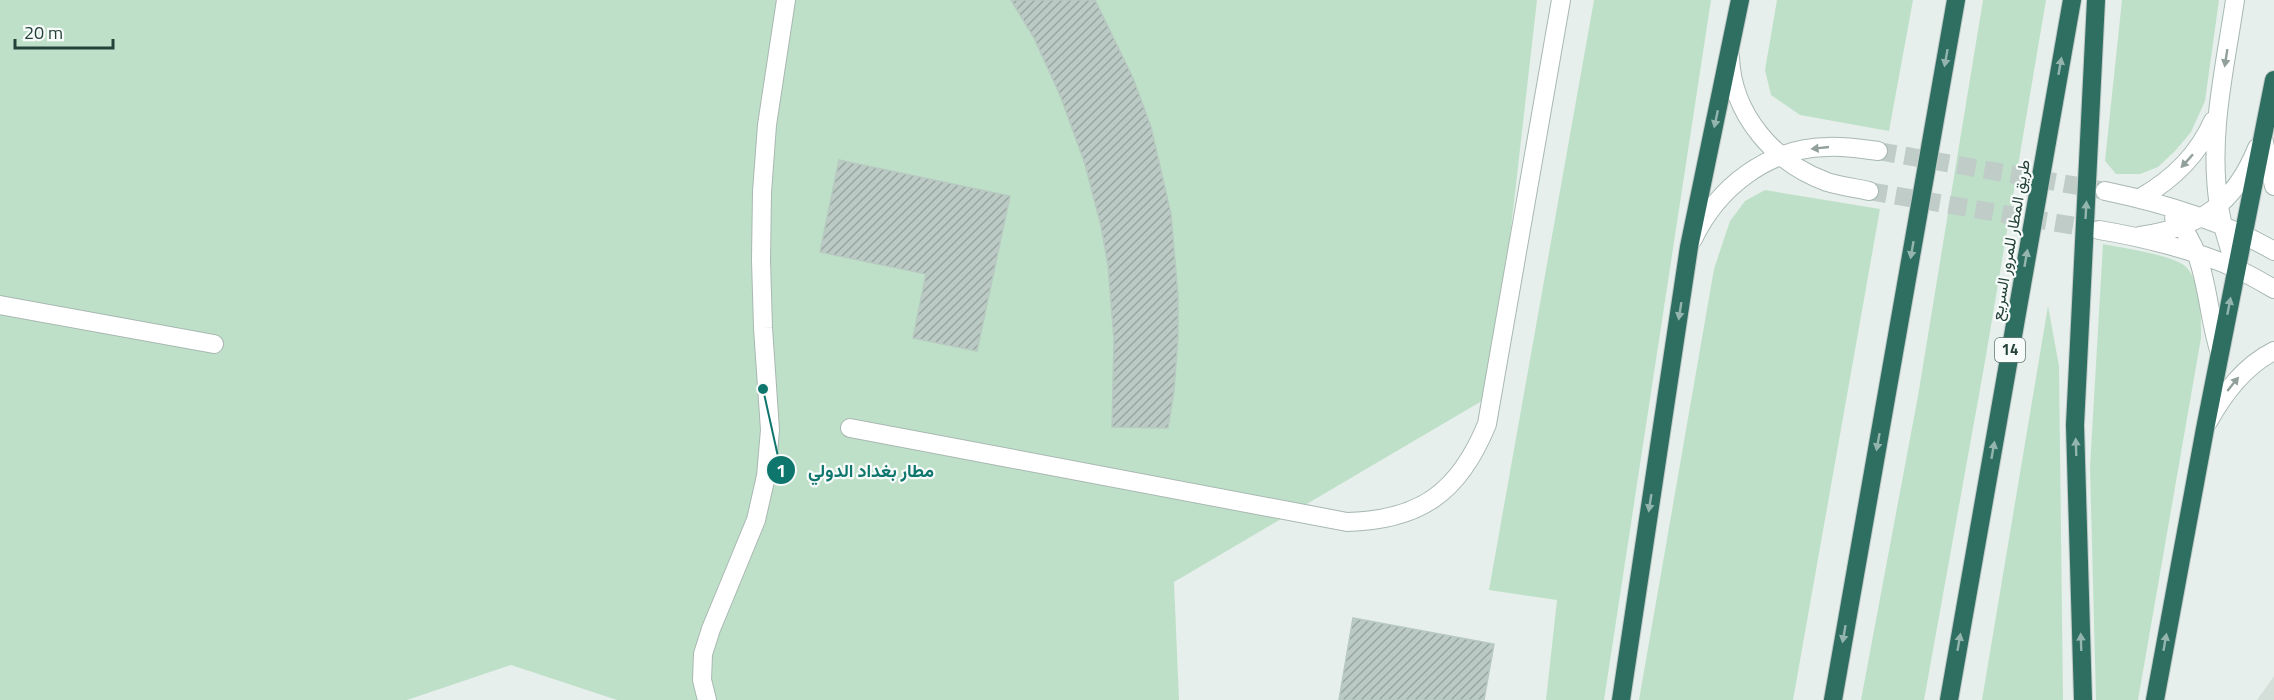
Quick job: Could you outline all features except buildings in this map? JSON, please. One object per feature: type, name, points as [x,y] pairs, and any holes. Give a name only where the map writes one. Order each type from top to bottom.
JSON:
[{"type":"highway","points":[[1621,700],[1689,247],[1740,0]]},
{"type":"highway","points":[[1833,700],[1956,0]]},
{"type":"highway","name":"طريق المطار للمرور السريع","points":[[1949,700],[2072,0]]},
{"type":"highway","points":[[2083,700],[2075,424],[2096,0]]},
{"type":"highway","points":[[2155,700],[2242,235],[2274,80]]},
{"type":"lane","points":[[707,700],[702,680],[703,654],[756,520],[766,476],[770,430],[760,260],[762,192],[767,125],[786,0]]},
{"type":"lane","points":[[850,428],[1347,522],[1378,521],[1407,513],[1434,498],[1458,478],[1475,453],[1487,424],[1561,0]]},
{"type":"lane","points":[[2235,0],[2215,144],[2219,207],[2236,269]]},
{"type":"lane","points":[[1730,55],[1731,77],[1742,107],[1758,133],[1780,156],[1795,167],[1830,183],[1869,191]]},
{"type":"lane","points":[[2147,200],[2188,161],[2200,146],[2218,111]]},
{"type":"lane","points":[[2263,136],[2274,186]]},
{"type":"lane","points":[[2136,236],[2160,233],[2182,226],[2219,207],[2234,191],[2246,172],[2263,136]]},
{"type":"lane","points":[[1689,247],[1700,224],[1716,202],[1734,184],[1755,169],[1780,156],[1828,146],[1878,151]]},
{"type":"lane","points":[[2105,191],[2147,200],[2201,218],[2274,251]]},
{"type":"lane","points":[[2147,200],[2182,226],[2198,256],[2220,353]]},
{"type":"lane","points":[[2099,230],[2136,236],[2198,256],[2236,269],[2274,289]]},
{"type":"lane","points":[[0,306],[214,344]]},
{"type":"lane","points":[[2205,429],[2220,402],[2245,370],[2274,351]]},
{"type":"shaded area","points":[[2274,676],[2274,700],[2257,700]]},
{"type":"green space","points":[[0,0],[1537,0],[1492,395],[1174,582],[1179,700],[617,700],[511,665],[407,700],[0,700]]},
{"type":"green space","points":[[1594,0],[1711,0],[1604,700],[1546,700],[1557,600],[1489,590]]},
{"type":"green space","points":[[1777,0],[1913,0],[1889,131],[1800,115],[1771,95],[1765,70]]},
{"type":"green space","points":[[1983,0],[2046,0],[1984,367],[1924,700],[1861,700],[1918,396]]},
{"type":"green space","points":[[2122,0],[2219,0],[2205,101],[2191,132],[2158,167],[2140,174],[2116,174],[2105,161]]},
{"type":"green space","points":[[1765,190],[1880,209],[1793,700],[1639,700],[1714,269],[1730,221],[1745,201]]},
{"type":"green space","points":[[2103,244],[2161,256],[2182,264],[2193,277],[2201,312],[2201,338],[2138,700],[2096,700],[2090,467]]},
{"type":"green space","points":[[2048,306],[2059,366],[2063,700],[1982,700]]},
{"type":"tunnel","points":[[1878,151],[2101,190]]},
{"type":"tunnel","points":[[1869,191],[2099,230]]},
{"type":"place","name":"مطار بغداد الدولي","points":[[763,389]]}]
